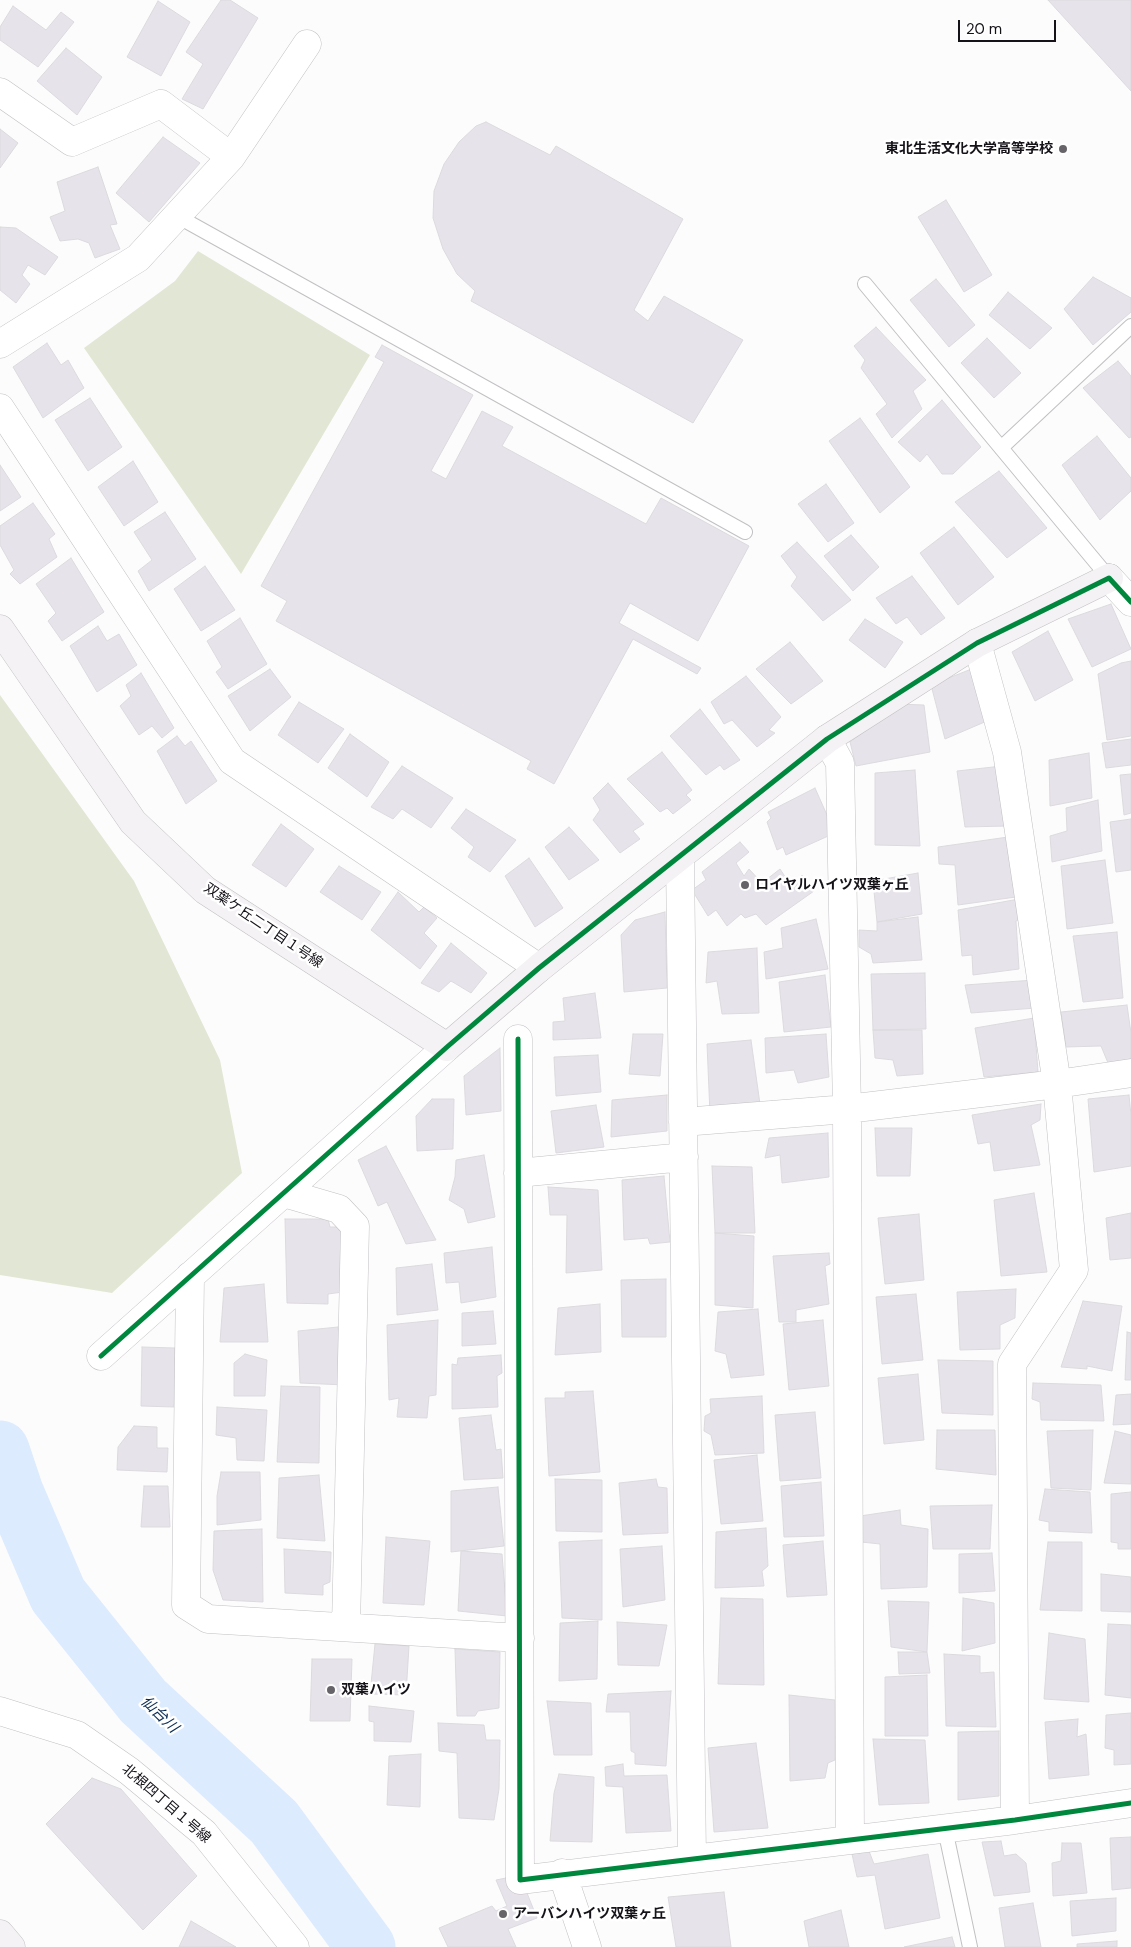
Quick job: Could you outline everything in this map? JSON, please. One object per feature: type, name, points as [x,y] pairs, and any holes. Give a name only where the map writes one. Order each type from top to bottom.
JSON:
[{"type":"street","points":[[0,344],[138,258],[231,157],[307,44]]},
{"type":"street","points":[[0,92],[72,142],[161,104],[231,157]]},
{"type":"street","points":[[0,408],[232,761],[539,968]]},
{"type":"street","points":[[101,1356],[447,1047],[539,968],[680,858],[827,739],[977,643],[1109,578],[1131,602]]},
{"type":"street","name":"双葉ケ丘二丁目１号線","points":[[0,629],[133,822],[205,890],[447,1047]]},
{"type":"street","points":[[977,643],[1008,752],[1057,1084],[1074,1270],[1012,1364],[1016,1820]]},
{"type":"street","points":[[827,739],[840,763],[847,1109],[850,1840]]},
{"type":"street","points":[[680,858],[692,1858]]},
{"type":"street","points":[[518,1039],[520,1880],[562,1873],[945,1829],[1131,1803]]},
{"type":"street","points":[[683,1122],[847,1109],[1057,1084],[1131,1073]]},
{"type":"street","points":[[518,1173],[684,1157]]},
{"type":"street","points":[[284,1192],[339,1209],[355,1226],[346,1627]]},
{"type":"street","points":[[190,1276],[186,1605],[208,1619],[520,1638]]},
{"type":"street","name":"北根四丁目１号線","points":[[0,1711],[77,1735],[129,1771],[204,1833],[295,1947]]},
{"type":"street","points":[[562,1873],[587,1947]]},
{"type":"street","points":[[0,1934],[11,1947]]},
{"type":"lane","points":[[178,216],[744,532]]},
{"type":"lane","points":[[865,284],[1109,578]]},
{"type":"lane","points":[[1001,448],[1131,326]]},
{"type":"lane","points":[[945,1829],[970,1947]]},
{"type":"green space","points":[[198,251],[370,355],[241,574],[84,348],[175,281]]},
{"type":"green space","points":[[0,695],[134,881],[220,1060],[242,1173],[112,1293],[0,1275]]},
{"type":"building","points":[[221,0],[230,0],[258,18],[203,109],[182,99],[203,64],[186,52]]},
{"type":"building","points":[[1048,0],[1131,0],[1131,91]]},
{"type":"building","points":[[158,1],[190,22],[161,76],[127,57]]},
{"type":"building","points":[[13,6],[46,30],[61,12],[74,22],[38,67],[0,40],[0,27]]},
{"type":"building","points":[[66,48],[102,77],[77,115],[37,81]]},
{"type":"building","points":[[486,122],[550,155],[556,146],[683,219],[634,310],[648,321],[664,296],[743,340],[693,423],[471,301],[475,291],[457,274],[443,249],[433,218],[434,191],[444,164],[459,142],[476,126]]},
{"type":"building","points":[[0,129],[18,143],[0,168]]},
{"type":"building","points":[[163,137],[200,163],[149,222],[116,193]]},
{"type":"building","points":[[98,167],[117,224],[110,225],[120,249],[95,258],[89,243],[78,239],[60,241],[50,217],[65,211],[57,182]]},
{"type":"building","points":[[946,200],[992,275],[964,292],[918,217]]},
{"type":"building","points":[[0,227],[16,228],[58,257],[45,275],[28,265],[22,275],[30,284],[16,303],[0,290]]},
{"type":"building","points":[[1093,277],[1131,298],[1131,312],[1093,345],[1064,309]]},
{"type":"building","points":[[936,279],[975,325],[949,347],[910,300]]},
{"type":"building","points":[[1008,292],[1052,328],[1030,349],[989,315]]},
{"type":"building","points":[[876,327],[926,380],[913,391],[922,409],[892,438],[876,414],[887,404],[861,368],[865,360],[854,346]]},
{"type":"building","points":[[987,338],[1021,373],[994,398],[961,363]]},
{"type":"building","points":[[47,343],[61,365],[68,360],[84,388],[43,418],[13,367]]},
{"type":"building","points":[[382,345],[473,395],[431,471],[446,479],[482,411],[513,427],[502,446],[646,524],[661,498],[749,546],[698,641],[630,603],[619,623],[701,668],[697,674],[633,639],[554,784],[527,769],[531,761],[276,621],[287,601],[261,586],[384,362],[375,357]]},
{"type":"building","points":[[1118,361],[1131,376],[1131,437],[1129,438],[1083,388]]},
{"type":"building","points":[[90,398],[122,447],[88,471],[55,420]]},
{"type":"building","points":[[942,400],[981,447],[953,474],[942,474],[927,454],[920,462],[898,442]]},
{"type":"building","points":[[860,418],[910,487],[880,513],[829,441]]},
{"type":"building","points":[[1097,436],[1131,478],[1131,491],[1100,520],[1062,465]]},
{"type":"building","points":[[133,461],[158,502],[124,526],[98,487]]},
{"type":"building","points":[[0,465],[21,497],[0,511]]},
{"type":"building","points":[[999,471],[1047,528],[1007,558],[955,502]]},
{"type":"building","points":[[826,484],[854,523],[828,542],[798,504]]},
{"type":"building","points":[[33,503],[55,534],[49,539],[57,557],[20,584],[10,574],[14,570],[0,545],[0,526]]},
{"type":"building","points":[[165,512],[196,559],[149,591],[138,571],[152,560],[134,532]]},
{"type":"building","points":[[954,527],[994,577],[958,605],[920,553]]},
{"type":"building","points":[[851,535],[879,567],[853,591],[824,556]]},
{"type":"building","points":[[797,542],[851,600],[823,621],[791,586],[797,577],[781,556]]},
{"type":"building","points":[[71,558],[104,612],[62,641],[48,621],[56,613],[36,584]]},
{"type":"building","points":[[205,566],[235,610],[201,631],[174,589]]},
{"type":"building","points":[[912,576],[945,618],[921,635],[907,617],[896,624],[876,598]]},
{"type":"building","points":[[1111,604],[1131,649],[1092,667],[1068,619]]},
{"type":"building","points":[[240,618],[267,664],[228,689],[216,672],[222,667],[207,641]]},
{"type":"building","points":[[865,619],[903,642],[885,668],[849,640]]},
{"type":"building","points":[[98,626],[107,641],[119,634],[137,665],[97,692],[70,646]]},
{"type":"building","points":[[1048,631],[1073,680],[1035,701],[1012,652]]},
{"type":"building","points":[[790,642],[823,681],[791,704],[756,669]]},
{"type":"building","points":[[1131,661],[1131,736],[1107,740],[1098,674],[1121,663]]},
{"type":"building","points":[[974,668],[987,721],[945,739],[931,685]]},
{"type":"building","points":[[270,669],[291,697],[250,731],[228,696]]},
{"type":"building","points":[[141,673],[174,728],[162,738],[152,726],[139,735],[120,706],[131,696],[126,685]]},
{"type":"building","points":[[746,676],[781,717],[769,730],[775,733],[757,747],[732,720],[724,724],[711,702]]},
{"type":"building","points":[[299,702],[344,729],[318,763],[278,735]]},
{"type":"building","points":[[897,704],[924,705],[930,752],[856,766],[850,742],[883,718]]},
{"type":"building","points":[[700,709],[740,760],[724,770],[720,765],[706,775],[670,736]]},
{"type":"building","points":[[350,734],[389,762],[367,797],[328,768]]},
{"type":"building","points":[[177,736],[185,746],[191,741],[217,781],[186,804],[157,751]]},
{"type":"building","points":[[1131,739],[1131,765],[1106,768],[1102,743]]},
{"type":"building","points":[[662,752],[692,790],[686,795],[691,800],[673,814],[667,808],[660,812],[627,779]]},
{"type":"building","points":[[1089,753],[1092,798],[1050,806],[1049,760]]},
{"type":"building","points":[[402,766],[453,798],[431,828],[402,809],[393,819],[371,807]]},
{"type":"building","points":[[1002,766],[1008,826],[965,827],[957,771]]},
{"type":"building","points":[[915,770],[920,846],[875,845],[875,773]]},
{"type":"building","points":[[1131,774],[1131,813],[1124,815],[1120,775]]},
{"type":"building","points":[[608,783],[644,824],[633,831],[640,839],[620,853],[593,820],[600,810],[593,798]]},
{"type":"building","points":[[815,788],[835,833],[786,855],[783,847],[777,850],[767,822],[771,818],[768,812]]},
{"type":"building","points":[[1098,800],[1102,851],[1052,862],[1050,836],[1067,831],[1066,808]]},
{"type":"building","points":[[466,809],[516,840],[490,872],[468,857],[474,847],[451,828]]},
{"type":"building","points":[[1131,819],[1131,870],[1116,872],[1110,822]]},
{"type":"building","points":[[281,824],[314,849],[286,887],[252,865]]},
{"type":"building","points":[[569,827],[599,860],[569,880],[545,847]]},
{"type":"building","points":[[1008,837],[1016,897],[958,905],[955,865],[939,864],[938,847]]},
{"type":"building","name":"ロイヤルハイツ双葉ヶ丘","points":[[740,842],[749,852],[736,863],[744,876],[749,869],[762,883],[780,869],[792,887],[802,875],[814,891],[766,925],[756,914],[745,918],[741,914],[727,926],[716,910],[708,916],[692,890],[706,880],[702,872]]},
{"type":"building","points":[[529,858],[563,908],[535,927],[505,876]]},
{"type":"building","points":[[1105,860],[1113,923],[1067,929],[1061,866]]},
{"type":"building","points":[[339,866],[381,892],[362,920],[320,892]]},
{"type":"building","points":[[918,873],[922,914],[877,922],[873,881]]},
{"type":"building","points":[[398,892],[419,912],[424,907],[437,918],[424,933],[437,946],[420,969],[371,930]]},
{"type":"building","points":[[1019,899],[1023,917],[1016,921],[1019,969],[973,975],[972,955],[962,956],[958,910]]},
{"type":"building","points":[[665,912],[667,988],[624,992],[621,935],[635,920]]},
{"type":"building","points":[[918,917],[922,960],[873,963],[871,954],[859,947],[859,930],[877,931],[877,922]]},
{"type":"building","points":[[816,919],[828,969],[766,979],[764,952],[783,948],[781,928]]},
{"type":"building","points":[[1117,932],[1123,998],[1083,1002],[1073,936]]},
{"type":"building","points":[[451,943],[487,973],[471,993],[451,981],[439,992],[421,983]]},
{"type":"building","points":[[757,948],[759,1013],[722,1014],[717,981],[706,983],[708,952]]},
{"type":"building","points":[[925,973],[926,1029],[873,1030],[871,974]]},
{"type":"building","points":[[825,975],[831,1027],[784,1032],[779,982]]},
{"type":"building","points":[[1034,980],[1036,1008],[971,1013],[965,985]]},
{"type":"building","points":[[595,993],[601,1038],[553,1040],[553,1022],[565,1021],[563,998]]},
{"type":"building","points":[[1127,1005],[1131,1033],[1131,1061],[1108,1063],[1101,1046],[1066,1047],[1061,1012]]},
{"type":"building","points":[[1034,1018],[1038,1072],[984,1077],[975,1028]]},
{"type":"building","points":[[873,1030],[922,1030],[923,1074],[897,1076],[893,1060],[875,1058]]},
{"type":"building","points":[[633,1034],[663,1034],[660,1076],[629,1074]]},
{"type":"building","points":[[826,1034],[829,1077],[798,1083],[794,1070],[766,1073],[765,1038]]},
{"type":"building","points":[[751,1040],[760,1104],[710,1114],[707,1044]]},
{"type":"building","points":[[500,1048],[501,1111],[466,1115],[464,1076]]},
{"type":"building","points":[[598,1055],[601,1092],[556,1096],[554,1057]]},
{"type":"building","points":[[667,1095],[667,1131],[611,1137],[612,1100]]},
{"type":"building","points":[[1129,1095],[1131,1166],[1094,1172],[1088,1099]]},
{"type":"building","points":[[432,1099],[454,1099],[453,1149],[417,1151],[416,1116]]},
{"type":"building","points":[[1041,1104],[1040,1120],[1031,1125],[1040,1165],[994,1171],[990,1142],[978,1144],[972,1115]]},
{"type":"building","points":[[596,1105],[604,1147],[556,1153],[551,1111]]},
{"type":"building","points":[[875,1128],[912,1128],[910,1176],[877,1176]]},
{"type":"building","points":[[828,1133],[829,1177],[782,1183],[780,1155],[765,1158],[769,1138]]},
{"type":"building","points":[[386,1146],[436,1240],[406,1244],[387,1202],[378,1206],[358,1160]]},
{"type":"building","points":[[484,1155],[495,1217],[468,1223],[464,1209],[449,1200],[455,1177],[456,1160]]},
{"type":"building","points":[[712,1166],[752,1167],[755,1233],[715,1233]]},
{"type":"building","points":[[664,1176],[670,1242],[650,1244],[648,1238],[624,1240],[622,1180]]},
{"type":"building","points":[[548,1187],[598,1190],[602,1270],[566,1273],[567,1215],[550,1215]]},
{"type":"building","points":[[1034,1193],[1047,1272],[1001,1276],[994,1200]]},
{"type":"building","points":[[1131,1213],[1131,1258],[1110,1260],[1106,1218]]},
{"type":"building","points":[[919,1214],[924,1280],[885,1284],[878,1218]]},
{"type":"building","points":[[285,1219],[328,1219],[330,1227],[342,1227],[343,1292],[328,1294],[328,1304],[287,1303]]},
{"type":"building","points":[[715,1233],[754,1236],[753,1308],[715,1305]]},
{"type":"building","points":[[492,1247],[496,1297],[461,1303],[459,1282],[446,1283],[444,1253]]},
{"type":"building","points":[[829,1253],[830,1264],[825,1266],[829,1304],[796,1310],[796,1322],[779,1322],[773,1256]]},
{"type":"building","points":[[432,1264],[438,1310],[397,1315],[396,1268]]},
{"type":"building","points":[[666,1279],[666,1337],[622,1337],[621,1280]]},
{"type":"building","points":[[264,1284],[268,1342],[220,1342],[224,1288]]},
{"type":"building","points":[[1016,1289],[1015,1318],[1000,1325],[1000,1349],[960,1350],[957,1292]]},
{"type":"building","points":[[916,1294],[923,1360],[882,1364],[876,1297]]},
{"type":"building","points":[[1083,1301],[1122,1306],[1112,1371],[1087,1366],[1087,1369],[1061,1367]]},
{"type":"building","points":[[600,1304],[601,1352],[555,1355],[558,1308]]},
{"type":"building","points":[[758,1309],[764,1375],[731,1378],[726,1354],[715,1351],[718,1312]]},
{"type":"building","points":[[493,1311],[496,1344],[462,1346],[462,1313]]},
{"type":"building","points":[[438,1320],[436,1395],[429,1396],[427,1418],[397,1417],[399,1398],[389,1400],[387,1325]]},
{"type":"building","points":[[823,1320],[829,1386],[789,1390],[783,1324]]},
{"type":"building","points":[[338,1327],[345,1385],[300,1383],[298,1331]]},
{"type":"building","points":[[1127,1332],[1131,1333],[1131,1380],[1125,1380]]},
{"type":"building","points":[[142,1347],[175,1348],[174,1407],[141,1406]]},
{"type":"building","points":[[245,1354],[267,1360],[265,1396],[234,1396],[234,1363]]},
{"type":"building","points":[[501,1355],[502,1373],[497,1376],[498,1407],[452,1409],[452,1364],[457,1365],[458,1358]]},
{"type":"building","points":[[938,1360],[993,1361],[993,1415],[942,1413]]},
{"type":"building","points":[[918,1374],[924,1440],[884,1444],[878,1378]]},
{"type":"building","points":[[1033,1383],[1101,1385],[1104,1421],[1041,1420],[1040,1402],[1032,1399]]},
{"type":"building","points":[[281,1386],[320,1387],[319,1463],[277,1462]]},
{"type":"building","points":[[593,1391],[600,1472],[549,1476],[545,1398],[565,1398],[565,1392]]},
{"type":"building","points":[[1131,1394],[1131,1424],[1113,1425],[1116,1395]]},
{"type":"building","points":[[762,1396],[764,1453],[715,1455],[711,1435],[704,1431],[705,1416],[711,1413],[710,1399]]},
{"type":"building","points":[[217,1407],[267,1410],[264,1461],[237,1460],[236,1438],[216,1435]]},
{"type":"building","points":[[815,1412],[821,1478],[780,1481],[775,1415]]},
{"type":"building","points":[[491,1415],[496,1450],[501,1449],[503,1478],[464,1480],[459,1418]]},
{"type":"building","points":[[134,1426],[157,1427],[157,1448],[168,1448],[167,1472],[117,1470],[118,1447]]},
{"type":"building","points":[[937,1430],[995,1430],[996,1475],[936,1469]]},
{"type":"building","points":[[1093,1430],[1091,1490],[1051,1488],[1047,1431]]},
{"type":"building","points":[[1115,1431],[1131,1435],[1131,1484],[1104,1483]]},
{"type":"building","points":[[757,1455],[763,1521],[721,1524],[714,1460]]},
{"type":"building","points":[[221,1472],[260,1472],[261,1520],[217,1525],[217,1496]]},
{"type":"building","points":[[319,1475],[325,1541],[277,1538],[279,1478]]},
{"type":"building","points":[[555,1479],[602,1480],[602,1532],[556,1531]]},
{"type":"building","points":[[656,1479],[658,1487],[667,1488],[668,1533],[623,1535],[619,1483]]},
{"type":"building","points":[[821,1482],[824,1536],[784,1537],[781,1486]]},
{"type":"building","points":[[144,1486],[168,1486],[170,1527],[141,1527]]},
{"type":"building","points":[[498,1487],[504,1546],[451,1552],[451,1491]]},
{"type":"building","points":[[1045,1489],[1090,1492],[1092,1533],[1049,1531],[1049,1522],[1039,1520]]},
{"type":"building","points":[[1131,1492],[1131,1549],[1118,1549],[1118,1543],[1111,1542],[1111,1494]]},
{"type":"building","points":[[992,1505],[990,1549],[933,1549],[930,1506]]},
{"type":"building","points":[[900,1510],[901,1525],[928,1529],[927,1587],[881,1589],[880,1544],[861,1542],[860,1516]]},
{"type":"building","points":[[766,1528],[768,1566],[762,1571],[764,1586],[715,1588],[716,1532]]},
{"type":"building","points":[[262,1529],[263,1602],[223,1600],[213,1570],[214,1531]]},
{"type":"building","points":[[386,1537],[430,1541],[424,1605],[383,1603]]},
{"type":"building","points":[[602,1540],[602,1620],[562,1618],[559,1542]]},
{"type":"building","points":[[823,1541],[827,1595],[787,1597],[783,1545]]},
{"type":"building","points":[[1048,1542],[1082,1542],[1082,1611],[1040,1610]]},
{"type":"building","points":[[662,1546],[665,1600],[623,1607],[620,1549]]},
{"type":"building","points":[[284,1549],[331,1552],[330,1582],[323,1585],[323,1595],[285,1593]]},
{"type":"building","points":[[461,1551],[502,1554],[507,1616],[458,1611]]},
{"type":"building","points":[[992,1553],[995,1591],[959,1593],[959,1554]]},
{"type":"building","points":[[1101,1574],[1131,1577],[1131,1612],[1101,1611]]},
{"type":"building","points":[[721,1598],[763,1599],[764,1685],[718,1684]]},
{"type":"building","points":[[963,1598],[994,1603],[995,1643],[962,1651]]},
{"type":"building","points":[[888,1601],[929,1602],[927,1652],[891,1647]]},
{"type":"building","points":[[598,1621],[597,1679],[559,1681],[560,1623]]},
{"type":"building","points":[[617,1622],[667,1625],[659,1666],[618,1665]]},
{"type":"building","points":[[1108,1624],[1131,1625],[1131,1698],[1105,1695]]},
{"type":"building","points":[[1049,1633],[1085,1639],[1089,1702],[1044,1699]]},
{"type":"building","points":[[375,1644],[409,1646],[406,1695],[370,1694]]},
{"type":"building","points":[[455,1649],[500,1652],[499,1708],[478,1711],[475,1716],[457,1716]]},
{"type":"building","points":[[898,1652],[927,1652],[930,1673],[899,1674]]},
{"type":"building","points":[[944,1654],[980,1656],[980,1673],[994,1672],[996,1727],[946,1726]]},
{"type":"building","name":"双葉ハイツ","points":[[312,1659],[352,1659],[350,1721],[310,1721]]},
{"type":"building","points":[[927,1675],[928,1736],[885,1736],[885,1677]]},
{"type":"building","points":[[671,1691],[666,1766],[635,1764],[635,1753],[631,1751],[630,1712],[606,1712],[608,1694]]},
{"type":"building","points":[[789,1695],[835,1700],[835,1760],[828,1763],[825,1778],[790,1781]]},
{"type":"building","points":[[547,1701],[591,1703],[592,1755],[554,1755]]},
{"type":"building","points":[[369,1706],[414,1711],[411,1742],[374,1741],[374,1722],[369,1721]]},
{"type":"building","points":[[1131,1713],[1131,1764],[1114,1765],[1114,1750],[1105,1748],[1106,1715]]},
{"type":"building","points":[[1078,1719],[1077,1737],[1086,1734],[1089,1775],[1049,1779],[1045,1722]]},
{"type":"building","points":[[438,1723],[484,1725],[486,1740],[500,1740],[499,1789],[494,1820],[459,1818],[457,1753],[439,1751]]},
{"type":"building","points":[[999,1731],[999,1796],[958,1800],[958,1732]]},
{"type":"building","points":[[873,1739],[925,1740],[929,1803],[879,1805]]},
{"type":"building","points":[[756,1743],[768,1828],[714,1832],[708,1748]]},
{"type":"building","points":[[421,1754],[420,1807],[387,1805],[389,1756]]},
{"type":"building","points":[[623,1764],[624,1776],[667,1775],[671,1831],[626,1833],[623,1787],[606,1786],[605,1767]]},
{"type":"building","points":[[559,1774],[594,1777],[592,1842],[550,1841],[554,1793]]},
{"type":"building","points":[[92,1778],[121,1789],[197,1876],[143,1930],[46,1824]]},
{"type":"building","points":[[1131,1837],[1131,1888],[1112,1890],[1110,1838]]},
{"type":"building","points":[[1001,1841],[1004,1856],[1016,1854],[1026,1863],[1030,1892],[994,1896],[982,1842]]},
{"type":"building","points":[[1062,1843],[1081,1843],[1087,1893],[1053,1896],[1052,1863],[1061,1861]]},
{"type":"building","points":[[869,1851],[874,1864],[928,1854],[940,1918],[885,1929],[875,1875],[857,1877],[852,1854]]},
{"type":"building","name":"アーバンハイツ双葉ヶ丘","points":[[506,1878],[527,1893],[537,1918],[508,1929],[516,1947],[448,1947],[439,1928],[492,1906],[496,1911],[507,1906],[496,1880]]},
{"type":"building","points":[[724,1892],[731,1947],[676,1947],[668,1897]]},
{"type":"building","points":[[1116,1898],[1116,1931],[1072,1936],[1070,1901]]},
{"type":"building","points":[[1033,1903],[1041,1947],[1005,1947],[999,1908]]},
{"type":"building","points":[[841,1910],[849,1947],[809,1947],[804,1921]]},
{"type":"building","points":[[191,1921],[236,1947],[179,1947]]},
{"type":"building","points":[[952,1937],[955,1947],[904,1947]]},
{"type":"building","points":[[1117,1941],[1117,1947],[1077,1947],[1077,1944]]},
{"type":"waterway","name":"仙台川","points":[[0,1450],[14,1492],[58,1595],[143,1701],[274,1822],[366,1947]]},
{"type":"cycle path","points":[[101,1356],[447,1047],[539,968],[827,739],[977,643],[1109,578],[1131,602]]},
{"type":"cycle path","points":[[518,1039],[520,1880],[1015,1820],[1131,1803]]},
{"type":"place","name":"東北生活文化大学高等学校","points":[[1063,149]]},
{"type":"place","name":"ロイヤルハイツ双葉ヶ丘","points":[[745,885]]},
{"type":"place","name":"双葉ハイツ","points":[[331,1690]]},
{"type":"place","name":"アーバンハイツ双葉ヶ丘","points":[[503,1914]]}]
